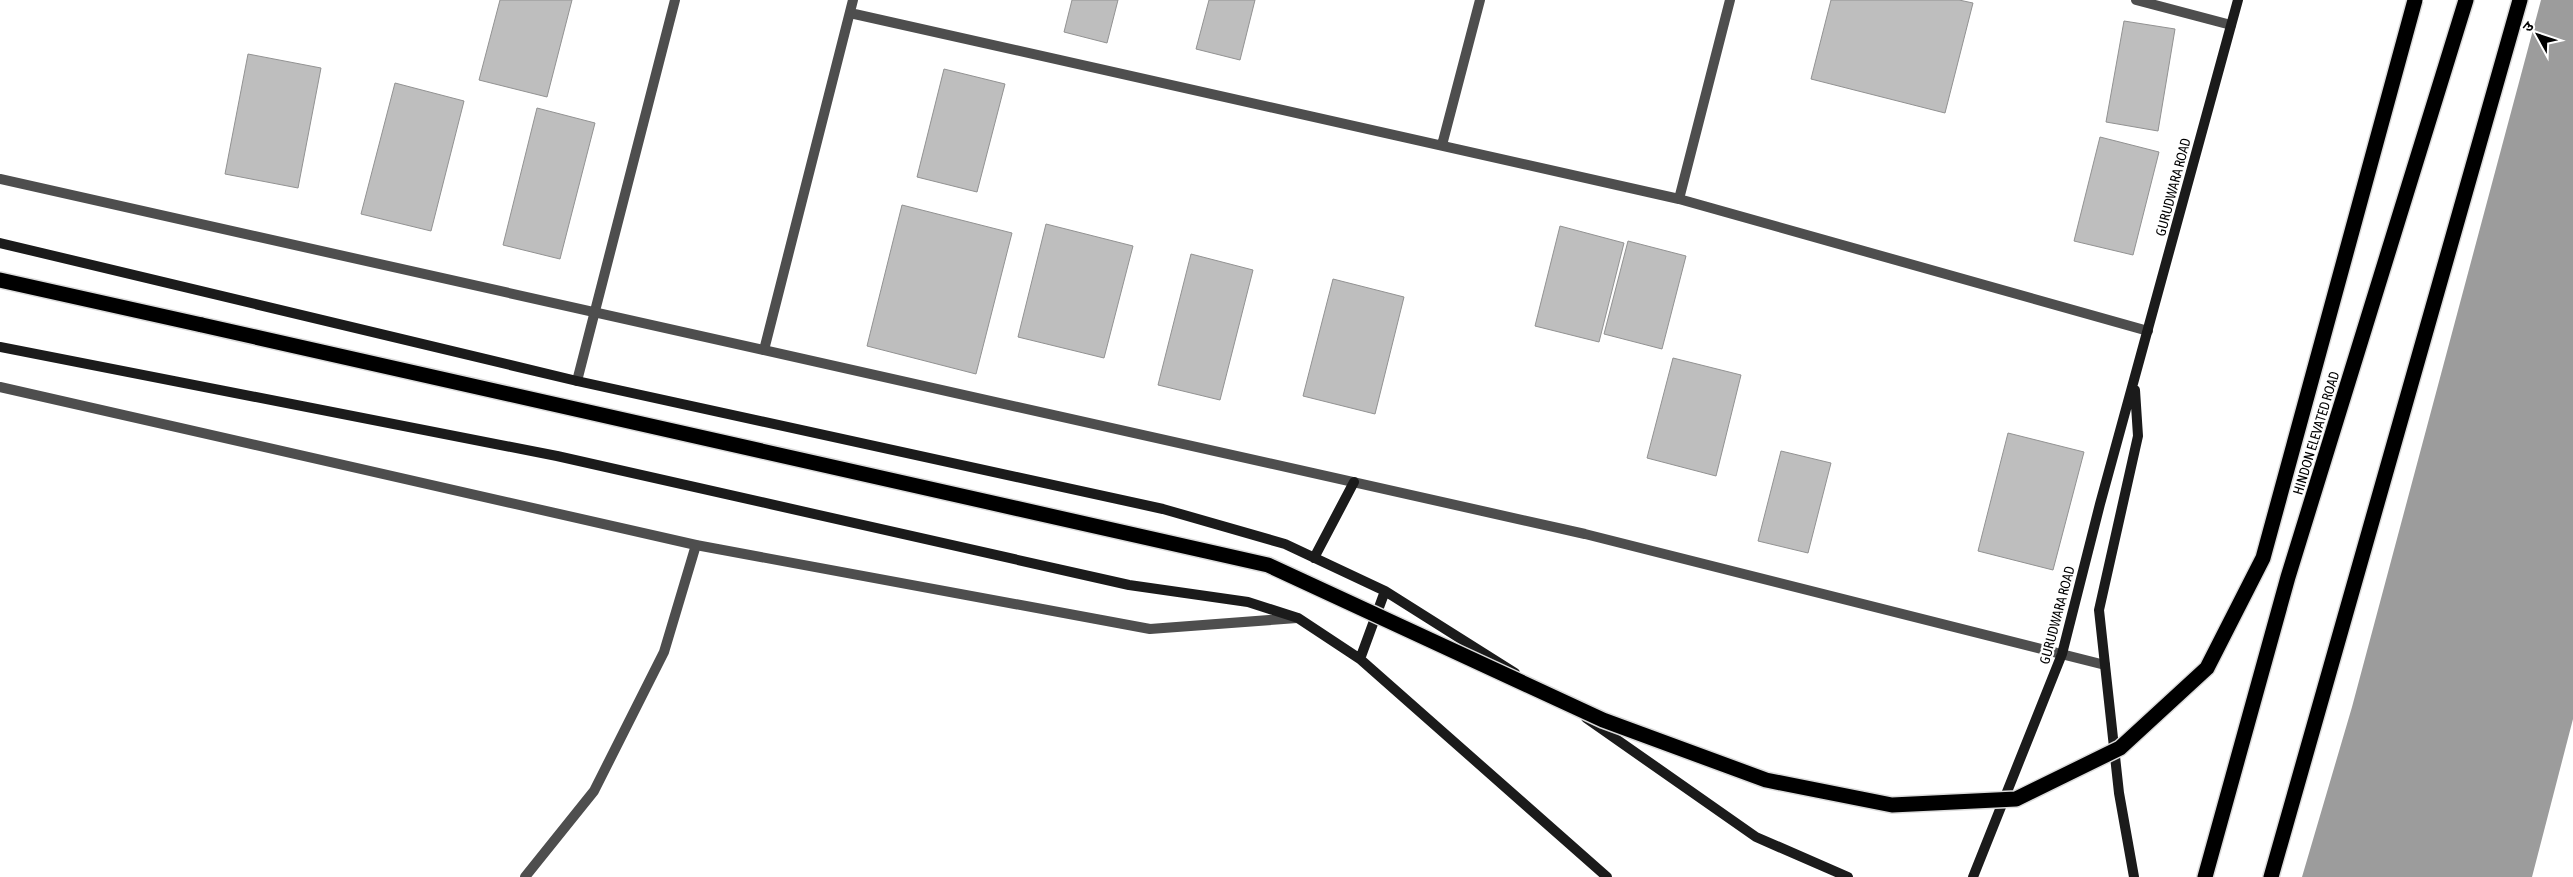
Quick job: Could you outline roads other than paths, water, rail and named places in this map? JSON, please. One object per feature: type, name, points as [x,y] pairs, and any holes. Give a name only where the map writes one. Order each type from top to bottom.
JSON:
[{"type":"highway","points":[[0,280],[1268,565],[1603,720],[1766,780],[1892,805],[2016,799],[2120,748],[2207,668],[2263,558],[2415,0]]},
{"type":"highway","name":"HINDON ELEVATED ROAD","points":[[2205,877],[2288,577],[2466,0]]},
{"type":"highway","points":[[2271,877],[2520,0]]},
{"type":"main road","name":"GURUDWARA ROAD","points":[[1973,877],[2062,654],[2100,504],[2238,0]]},
{"type":"main road","points":[[0,243],[577,381],[1163,510],[1285,544],[1385,591],[1578,712],[1756,837],[1848,877]]},
{"type":"main road","points":[[0,347],[557,456],[1129,585],[1248,602],[1298,618],[1360,658],[1607,877]]},
{"type":"main road","name":"GURUDWARA ROAD","points":[[2134,381],[2138,436],[2099,610],[2119,793],[2134,877]]},
{"type":"main road","points":[[1314,558],[1354,482]]},
{"type":"main road","points":[[1360,658],[1385,591]]},
{"type":"street","points":[[577,381],[675,0]]},
{"type":"street","points":[[764,350],[853,0]]},
{"type":"street","points":[[1442,146],[1480,0]]},
{"type":"street","points":[[1679,199],[1730,0]]},
{"type":"street","points":[[2136,0],[2231,25]]},
{"type":"street","points":[[850,13],[1679,199],[2148,331]]},
{"type":"street","points":[[0,179],[1585,534],[2105,666]]},
{"type":"street","points":[[0,387],[696,545],[1150,629],[1298,618]]},
{"type":"street","points":[[524,877],[594,791],[664,652],[696,545]]}]
